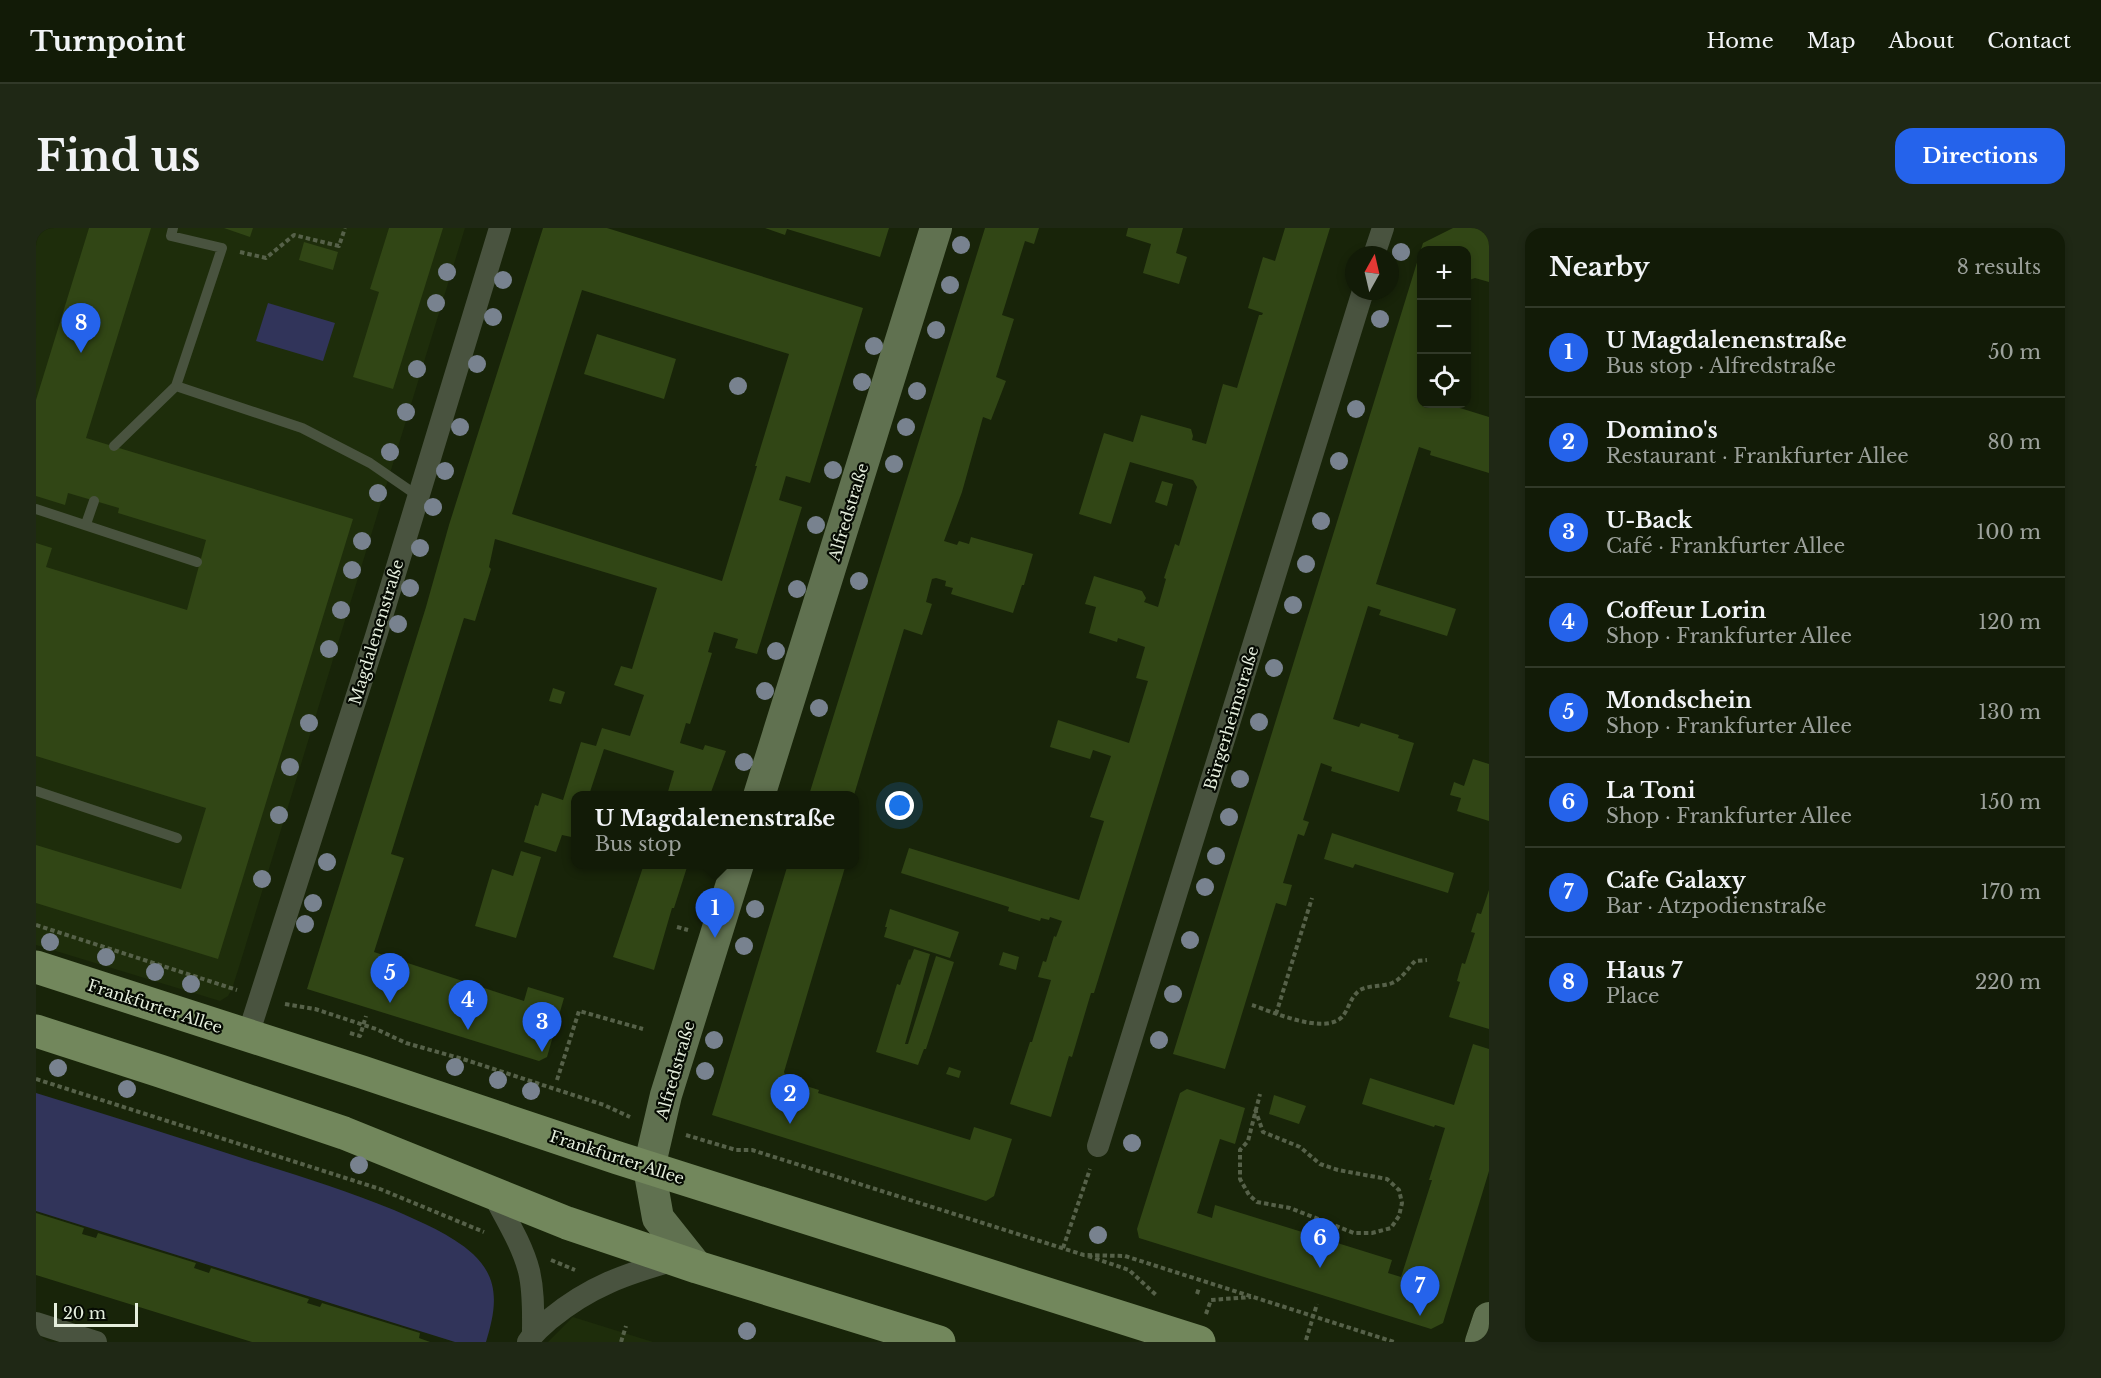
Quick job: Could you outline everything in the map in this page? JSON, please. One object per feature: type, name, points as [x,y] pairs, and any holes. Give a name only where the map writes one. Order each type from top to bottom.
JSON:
[{"type":"main road","name":"Frankfurter Allee","points":[[36,967],[649,1168],[1199,1342]]},
{"type":"main road","points":[[36,1032],[344,1132],[567,1223],[686,1264],[939,1342]]},
{"type":"street","name":"Magdalenenstraße","points":[[248,1035],[500,228]]},
{"type":"street","name":"Alfredstraße","points":[[760,791],[936,228]]},
{"type":"street","points":[[1377,246],[1383,228]]},
{"type":"street","name":"Bürgerheimstraße","points":[[1098,1146],[1360,300]]},
{"type":"street","name":"Alfredstraße","points":[[686,1264],[658,1218],[649,1168],[666,1095],[736,869]]},
{"type":"street","points":[[493,1194],[520,1247],[529,1271],[533,1293],[531,1338]]},
{"type":"street","points":[[531,1338],[564,1308],[600,1285],[686,1264]]},
{"type":"street","points":[[1481,1342],[1489,1318]]},
{"type":"street","points":[[36,1323],[96,1342]]},
{"type":"lane","points":[[114,446],[176,386],[222,248],[171,236],[173,228]]},
{"type":"lane","points":[[176,386],[302,428],[370,464],[418,496]]},
{"type":"lane","points":[[86,524],[94,501]]},
{"type":"lane","points":[[36,509],[197,562]]},
{"type":"lane","points":[[36,791],[177,838]]},
{"type":"path","points":[[222,248],[266,258],[294,235],[339,246],[345,228]]},
{"type":"path","points":[[1276,1014],[1312,898]]},
{"type":"path","points":[[36,925],[230,988]]},
{"type":"path","points":[[1252,1005],[1316,1024],[1335,1022],[1344,1015],[1349,1001],[1361,990],[1390,984],[1399,979],[1415,961],[1427,960]]},
{"type":"path","points":[[280,1003],[315,1009],[363,1025],[406,1043],[594,1102],[622,1115]]},
{"type":"path","points":[[557,1080],[579,1011],[643,1029]]},
{"type":"path","points":[[349,1033],[360,1036],[366,1016]]},
{"type":"path","points":[[36,1079],[380,1189],[580,1273],[600,1285]]},
{"type":"path","points":[[1255,1109],[1263,1132],[1300,1147],[1320,1164],[1338,1170],[1387,1179],[1400,1190],[1402,1203],[1399,1216],[1391,1228],[1372,1233],[1354,1233],[1290,1208],[1257,1202],[1249,1195],[1240,1179],[1240,1150],[1248,1141],[1255,1109],[1260,1094]]},
{"type":"path","points":[[689,1136],[736,1150],[752,1150],[1084,1255],[1125,1256],[1394,1342]]},
{"type":"path","points":[[1064,1248],[1098,1146]]},
{"type":"path","points":[[1197,1294],[1199,1288]]},
{"type":"path","points":[[1207,1311],[1210,1299],[1255,1297]]},
{"type":"path","points":[[1306,1340],[1317,1304]]},
{"type":"path","points":[[621,1342],[626,1326]]},
{"type":"shaded area","points":[[36,228],[465,228],[239,967],[232,989],[228,996],[220,1001],[36,945]]},
{"type":"shaded area","points":[[268,303],[335,323],[323,361],[256,341]]},
{"type":"shaded area","points":[[36,1093],[361,1197],[445,1234],[473,1254],[488,1274],[494,1295],[494,1307],[486,1342],[455,1342],[36,1211]]},
{"type":"shaded area","points":[[573,1317],[653,1342],[548,1342]]},
{"type":"building","points":[[89,228],[151,228],[86,438],[353,519],[218,959],[36,903],[36,845],[181,889],[206,808],[36,756],[36,543],[52,548],[46,567],[187,610],[206,540],[118,513],[119,508],[68,493],[65,505],[36,496],[36,400]]},
{"type":"building","points":[[224,228],[253,228],[250,237]]},
{"type":"building","points":[[389,228],[443,228],[393,389],[353,377],[379,292],[370,289]]},
{"type":"building","points":[[543,228],[607,228],[863,308],[810,483],[786,476],[779,500],[802,507],[757,654],[735,648],[738,639],[714,632],[708,652],[712,653],[690,724],[686,723],[680,743],[703,750],[705,745],[726,751],[711,791],[668,791],[674,771],[604,749],[590,791],[571,791],[571,837],[562,835],[556,852],[524,842],[535,805],[538,806],[542,793],[563,800],[581,742],[596,746],[602,728],[630,736],[644,695],[614,685],[621,666],[632,669],[657,588],[495,539],[489,567],[491,569],[475,621],[464,618],[391,854],[404,858],[374,952],[524,1001],[528,987],[564,998],[547,1057],[539,1061],[307,989],[426,607],[449,525]],"holes":[[[582,290],[789,354],[755,466],[757,466],[722,581],[512,514]]]},
{"type":"building","points":[[765,228],[889,228],[880,257],[787,229],[785,235]]},
{"type":"building","points":[[985,228],[1039,228],[1034,244],[1025,241],[1002,315],[1014,319],[996,377],[1006,381],[991,420],[983,417],[962,492],[944,541],[957,545],[959,541],[969,544],[971,537],[1033,554],[1013,613],[951,594],[953,588],[945,586],[946,581],[932,579],[926,602],[932,604],[922,635],[904,629],[855,791],[810,791]]},
{"type":"building","points":[[1128,228],[1183,228],[1176,253],[1187,257],[1179,284],[1143,273],[1151,244],[1126,236]]},
{"type":"building","points":[[1285,228],[1330,228],[1094,993],[1091,993],[1072,1057],[1069,1056],[1051,1117],[1010,1104],[1051,980],[1038,977],[1062,921],[1050,917],[1049,920],[1041,918],[1040,921],[1008,911],[1009,907],[901,873],[909,848],[1079,900],[1104,821],[1090,817],[1111,756],[1093,750],[1090,759],[1050,747],[1058,720],[1129,743],[1148,681],[1136,678],[1145,647],[1118,638],[1117,642],[1089,633],[1096,607],[1085,604],[1094,576],[1142,591],[1146,598],[1144,602],[1158,607],[1175,544],[1179,546],[1197,487],[1193,480],[1130,462],[1111,524],[1079,514],[1104,433],[1133,442],[1141,415],[1191,429],[1192,440],[1206,444],[1223,384],[1237,388],[1259,315],[1263,313],[1248,308],[1263,257],[1275,261]]},
{"type":"building","points":[[1453,228],[1489,228],[1489,282],[1475,278],[1471,279],[1471,246],[1422,246],[1423,243]]},
{"type":"building","points":[[304,242],[338,252],[333,270],[299,260]]},
{"type":"building","points":[[1417,262],[1417,408],[1460,408],[1489,417],[1489,473],[1430,455],[1431,451],[1419,447],[1376,584],[1456,609],[1447,636],[1379,615],[1381,610],[1368,606],[1333,719],[1359,727],[1361,723],[1399,735],[1398,738],[1414,743],[1399,792],[1331,771],[1332,767],[1321,763],[1303,820],[1309,822],[1304,836],[1298,834],[1283,883],[1292,885],[1286,906],[1276,903],[1225,1069],[1173,1054]]},
{"type":"building","points":[[597,334],[676,359],[664,399],[584,374]]},
{"type":"building","points":[[1162,481],[1173,484],[1167,506],[1155,502]]},
{"type":"building","points":[[553,688],[565,692],[561,704],[549,701]]},
{"type":"building","points":[[1473,759],[1489,764],[1489,821],[1457,811],[1461,798],[1450,795],[1454,782],[1464,786]]},
{"type":"building","points":[[1332,833],[1454,873],[1448,893],[1355,864],[1353,868],[1324,859]]},
{"type":"building","points":[[521,851],[541,857],[516,938],[475,926],[492,869],[513,876]]},
{"type":"building","points":[[642,869],[686,869],[674,908],[672,908],[654,970],[613,957]]},
{"type":"building","points":[[786,869],[845,869],[784,1072],[787,1080],[819,1090],[818,1093],[970,1140],[974,1127],[1012,1139],[994,1196],[986,1201],[712,1115]]},
{"type":"building","points":[[1489,890],[1489,1029],[1449,1017],[1460,982],[1457,981],[1462,963],[1465,964],[1475,933],[1471,932],[1477,913],[1481,914]]},
{"type":"building","points":[[890,909],[959,932],[950,958],[884,937]]},
{"type":"building","points":[[914,949],[930,954],[905,1044],[908,1044],[936,956],[954,962],[926,1049],[918,1065],[876,1052],[897,984],[900,985]]},
{"type":"building","points":[[1003,952],[1019,957],[1016,970],[999,965]]},
{"type":"building","points":[[1473,1044],[1489,1049],[1489,1171],[1443,1323],[1431,1329],[1139,1238],[1137,1229],[1180,1093],[1187,1089],[1245,1108],[1235,1144],[1220,1139],[1197,1213],[1212,1218],[1215,1205],[1392,1260],[1388,1273],[1401,1277],[1432,1180],[1429,1180],[1445,1128],[1435,1125],[1434,1127],[1362,1104],[1370,1078],[1454,1105]]},
{"type":"building","points":[[949,1067],[961,1071],[959,1078],[946,1074]]},
{"type":"building","points":[[1274,1095],[1306,1106],[1299,1124],[1269,1114]]},
{"type":"building","points":[[36,1213],[84,1228],[82,1234],[96,1238],[98,1233],[196,1263],[194,1268],[209,1273],[211,1268],[309,1299],[307,1303],[320,1307],[322,1303],[420,1333],[419,1338],[430,1342],[252,1342],[36,1275]]},
{"type":"place","name":"Haus 7","points":[[81,353]]},
{"type":"place","name":"U Magdalenenstraße","points":[[715,938]]},
{"type":"place","name":"Mondschein","points":[[390,1003]]},
{"type":"place","name":"Coffeur Lorin","points":[[468,1030]]},
{"type":"place","name":"U-Back","points":[[542,1052]]},
{"type":"place","name":"Domino's","points":[[790,1124]]},
{"type":"place","name":"La Toni","points":[[1320,1268]]},
{"type":"place","name":"Cafe Galaxy","points":[[1420,1316]]}]
